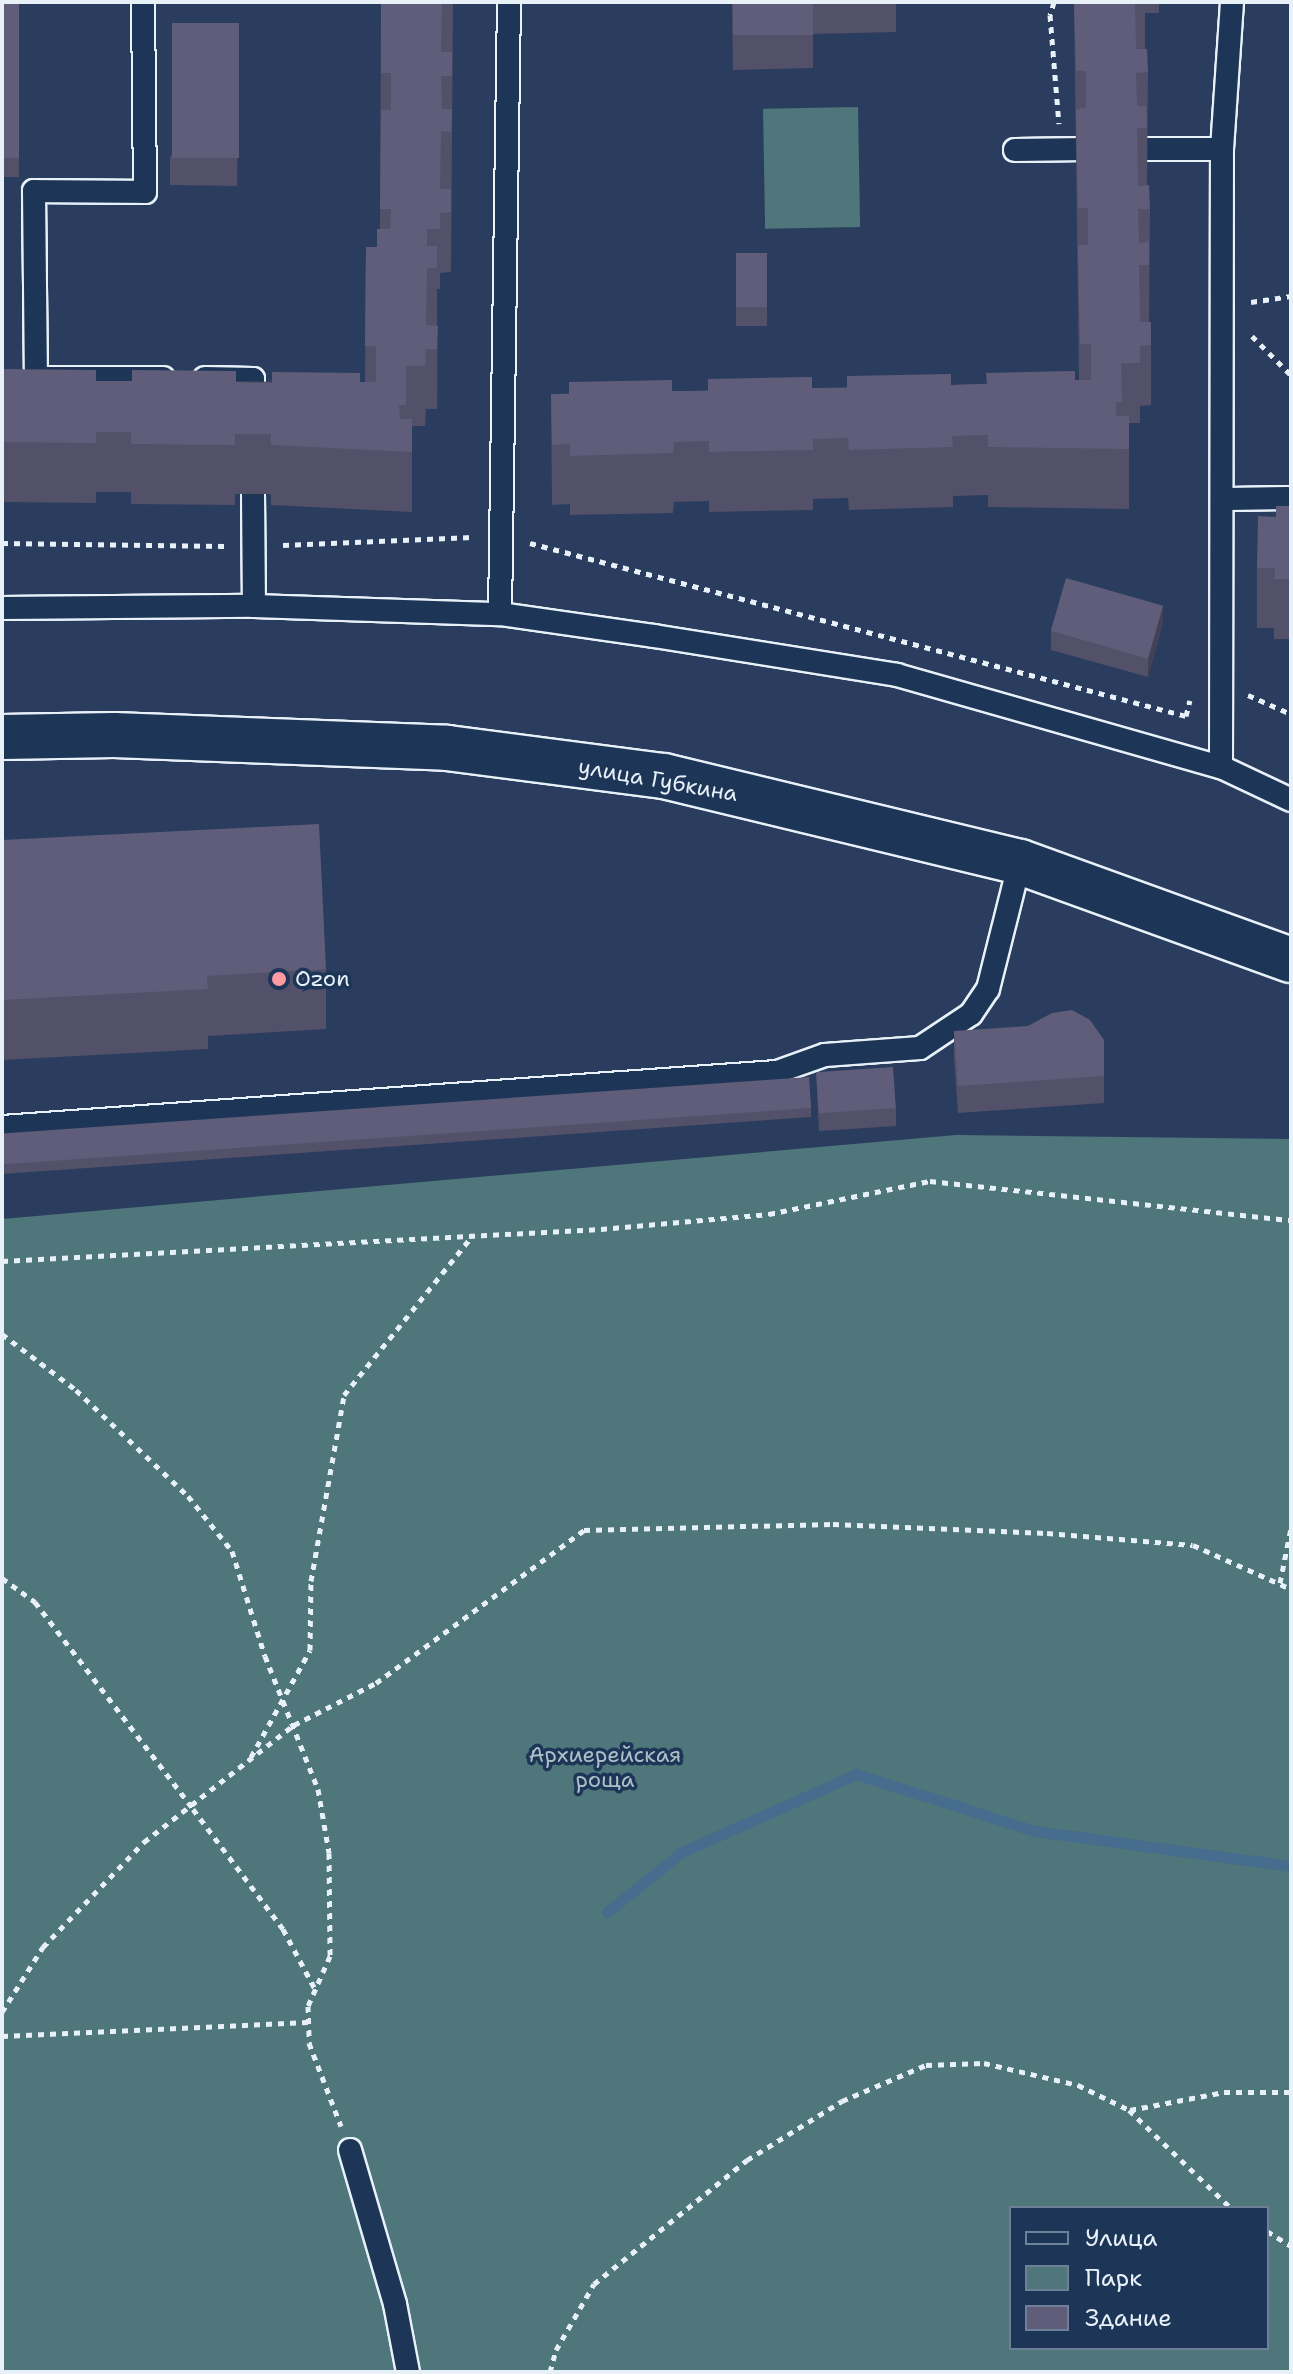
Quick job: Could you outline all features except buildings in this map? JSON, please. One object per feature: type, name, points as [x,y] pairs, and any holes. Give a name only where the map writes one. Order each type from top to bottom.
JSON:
[{"type":"main road","name":"улица Губкина","points":[[2,737],[114,735],[447,748],[664,776],[1020,862],[1291,960]]},
{"type":"lane","points":[[143,2],[145,192],[34,191],[36,378],[253,379],[253,443]]},
{"type":"lane","points":[[500,614],[509,2]]},
{"type":"lane","points":[[1221,767],[1224,499],[1222,149],[1232,2]]},
{"type":"lane","points":[[1015,150],[1086,149]]},
{"type":"lane","points":[[1136,149],[1222,149]]},
{"type":"lane","points":[[253,494],[254,606]]},
{"type":"lane","points":[[1224,499],[1291,498]]},
{"type":"lane","points":[[2,608],[254,606],[500,614],[897,675],[1221,767],[1291,800]]},
{"type":"lane","points":[[2,1127],[777,1072],[825,1055],[920,1048],[971,1014],[988,989],[1020,862]]},
{"type":"lane","points":[[350,2150],[395,2304],[408,2372]]},
{"type":"path","points":[[1054,2],[1050,15],[1061,149]]},
{"type":"path","points":[[1222,306],[1291,296]]},
{"type":"path","points":[[1222,306],[1291,375]]},
{"type":"path","points":[[2,543],[252,547],[503,536],[1186,716],[1193,689],[1223,683],[1291,714]]},
{"type":"path","points":[[2,1261],[769,1214],[930,1181],[1291,1220]]},
{"type":"path","points":[[249,1760],[310,1650],[311,1581],[344,1395],[473,1234]]},
{"type":"path","points":[[2,1334],[76,1390],[188,1496],[232,1551],[281,1699],[318,1789],[329,1853],[330,1956],[315,1989],[308,2022],[309,2043],[350,2150]]},
{"type":"path","points":[[2,2012],[43,1947],[144,1842],[193,1809],[294,1725],[376,1683],[584,1530],[833,1524],[1047,1533],[1193,1545],[1291,1589]]},
{"type":"path","points":[[1280,1583],[1291,1528]]},
{"type":"path","points":[[2,1578],[35,1602],[193,1809],[283,1929],[315,1989]]},
{"type":"path","points":[[2,2036],[308,2022]]},
{"type":"path","points":[[550,2372],[556,2350],[594,2284],[747,2160],[842,2101],[926,2065],[984,2063],[1078,2085],[1129,2110],[1229,2206]]},
{"type":"path","points":[[1129,2110],[1224,2092],[1291,2092]]},
{"type":"path","points":[[1269,2232],[1291,2246]]},
{"type":"green space","points":[[858,107],[860,227],[765,229],[763,109]]},
{"type":"green space","name":"Архиерейская роща","points":[[956,1135],[1291,1139],[1291,2372],[2,2372],[2,1219]]},
{"type":"waterway","points":[[607,1912],[682,1852],[856,1774],[1035,1831],[1291,1866]]},
{"type":"place","name":"Ozon","points":[[279,979]]}]
